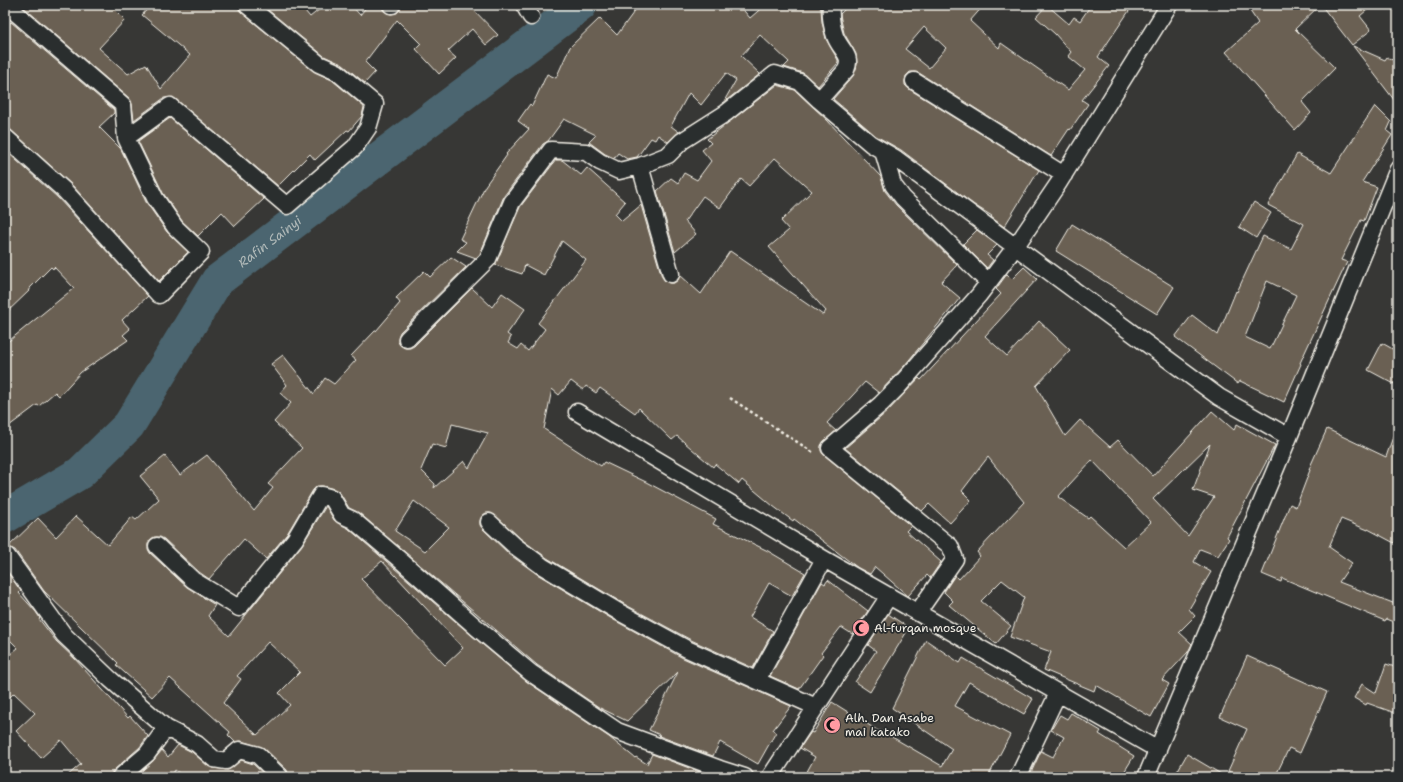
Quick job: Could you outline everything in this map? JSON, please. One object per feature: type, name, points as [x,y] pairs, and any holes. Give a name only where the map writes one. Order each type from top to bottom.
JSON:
[{"type":"street","points":[[126,138],[170,106],[287,206],[355,147],[368,128],[375,104],[337,72],[319,64],[247,5]]},
{"type":"street","points":[[818,100],[846,70],[849,64],[849,60],[835,37],[830,12],[831,5]]},
{"type":"street","points":[[918,612],[955,559],[950,546],[830,448],[881,404],[898,387],[979,295],[1016,246],[1064,175],[1170,5]]},
{"type":"street","points":[[5,138],[65,191],[159,295],[202,252],[175,227],[155,198],[126,138],[123,105],[9,9]]},
{"type":"street","points":[[407,340],[488,259],[512,202],[551,150],[586,152],[600,162],[619,171],[640,166],[668,155],[682,141],[726,114],[775,74],[800,82],[818,100],[871,144],[895,158],[1219,397],[1288,437]]},
{"type":"street","points":[[914,81],[1064,175]]},
{"type":"street","points":[[883,151],[893,185],[903,198],[988,282]]},
{"type":"street","points":[[640,166],[671,274]]},
{"type":"street","points":[[1146,777],[1398,169]]},
{"type":"street","points":[[577,412],[824,559],[1158,750]]},
{"type":"street","points":[[157,546],[193,580],[239,608],[295,539],[321,496],[332,498],[342,515],[353,520],[400,559],[476,628],[531,673],[617,731],[717,773],[745,777]]},
{"type":"street","points":[[489,522],[515,546],[542,566],[619,612],[687,648],[816,707]]},
{"type":"street","points":[[7,556],[64,635],[110,679],[166,728],[197,744],[214,759],[226,761],[238,750],[258,755],[280,777]]},
{"type":"street","points":[[757,680],[824,559]]},
{"type":"street","points":[[770,777],[890,596]]},
{"type":"street","points":[[1018,777],[1058,693]]},
{"type":"street","points":[[120,777],[147,754],[166,728]]},
{"type":"path","points":[[730,398],[815,453],[830,448]]},
{"type":"building","points":[[21,5],[110,5],[125,20],[99,48],[128,74],[146,64],[161,89],[190,55],[142,15],[151,5],[238,5],[241,12],[313,71],[332,80],[364,107],[362,116],[349,131],[347,130],[315,160],[310,154],[278,186],[173,97],[164,98],[134,120],[132,104],[129,98]]},
{"type":"building","points":[[262,5],[300,5],[310,17],[325,5],[351,5],[360,15],[368,5],[382,5],[383,10],[391,14],[397,13],[401,5],[469,5],[498,35],[486,45],[472,29],[448,51],[456,58],[439,74],[416,49],[421,44],[397,20],[365,62],[375,72],[365,83],[343,65],[324,56]]},
{"type":"building","points":[[639,5],[739,5],[750,18],[765,5],[818,5],[821,9],[826,39],[838,60],[838,63],[818,86],[803,73],[784,67],[789,62],[760,35],[741,56],[760,74],[723,103],[736,80],[726,73],[701,105],[689,93],[671,126],[679,132],[668,142],[658,135],[655,140],[651,138],[637,157],[627,159],[618,153],[614,158],[605,154],[589,142],[596,135],[564,119],[504,196],[480,254],[476,258],[457,251],[466,242],[460,239],[485,186],[507,155],[506,154],[529,129],[518,121],[530,104],[532,106],[547,74],[556,78],[570,47],[600,18],[617,35]]},
{"type":"building","points":[[849,5],[984,5],[970,21],[999,48],[1001,43],[1068,90],[1085,70],[1068,56],[1071,52],[1055,34],[1036,17],[1047,5],[1069,24],[1074,17],[1080,21],[1091,5],[1133,5],[1098,57],[1109,66],[1082,100],[1088,104],[1051,156],[919,73],[910,72],[906,76],[905,85],[909,89],[1039,170],[1004,227],[991,217],[992,216],[974,205],[901,150],[876,136],[833,99],[853,76],[857,65],[856,54],[844,33],[840,14]],"holes":[[[924,27],[946,48],[929,68],[905,49]]]},
{"type":"building","points":[[1246,5],[1320,5],[1295,29],[1335,68],[1302,102],[1311,113],[1295,130],[1226,52],[1258,23]]},
{"type":"building","points":[[1321,5],[1373,5],[1360,16],[1371,30],[1352,45]]},
{"type":"building","points":[[11,22],[114,110],[114,113],[99,127],[121,149],[146,202],[167,232],[188,252],[159,281],[71,184],[11,130],[5,128],[5,28]]},
{"type":"building","points":[[1353,46],[1385,60],[1387,57],[1398,63],[1398,105]]},
{"type":"building","points":[[777,85],[795,90],[826,119],[881,177],[885,191],[896,205],[957,265],[941,282],[960,298],[905,365],[879,393],[865,382],[827,423],[836,431],[824,441],[821,446],[821,451],[824,455],[911,526],[906,531],[941,562],[930,578],[927,575],[908,596],[875,567],[870,574],[858,568],[794,519],[793,521],[773,506],[742,480],[739,484],[715,464],[713,467],[677,436],[672,440],[639,408],[635,413],[600,388],[596,393],[586,386],[583,390],[571,381],[559,395],[552,389],[544,429],[601,466],[604,462],[646,482],[716,519],[713,524],[768,551],[805,573],[792,596],[769,583],[750,617],[773,631],[753,668],[691,640],[624,604],[547,558],[521,539],[495,515],[486,513],[480,520],[480,525],[509,554],[537,574],[614,620],[683,658],[791,706],[773,730],[776,732],[758,764],[720,742],[713,756],[659,736],[660,735],[649,730],[678,672],[627,721],[600,708],[537,665],[359,513],[349,508],[340,493],[334,489],[317,486],[313,490],[287,534],[266,559],[244,539],[209,579],[160,537],[154,537],[150,540],[148,549],[150,553],[187,587],[215,605],[208,616],[229,636],[302,545],[326,506],[334,520],[348,528],[526,681],[609,737],[635,758],[636,757],[647,764],[652,754],[705,774],[703,777],[289,777],[287,770],[264,748],[241,741],[235,742],[228,735],[230,732],[170,678],[152,697],[116,665],[118,663],[44,591],[15,550],[8,547],[38,518],[56,537],[76,516],[108,545],[132,517],[136,520],[159,499],[140,476],[165,456],[180,475],[207,455],[254,511],[273,488],[268,484],[302,448],[274,422],[291,403],[280,393],[287,385],[271,364],[283,355],[314,394],[325,378],[334,384],[356,360],[351,356],[376,331],[400,303],[396,298],[424,271],[430,277],[451,257],[466,267],[400,332],[398,341],[400,345],[405,348],[414,346],[472,288],[492,307],[502,293],[525,309],[507,334],[511,337],[508,343],[518,349],[521,345],[528,351],[545,329],[538,323],[586,260],[562,241],[544,275],[525,265],[522,274],[495,265],[520,207],[556,160],[562,160],[581,175],[587,168],[625,202],[615,214],[622,221],[641,205],[662,277],[665,281],[674,283],[678,280],[680,275],[701,294],[730,251],[823,315],[826,311],[769,247],[789,230],[781,221],[812,191],[775,158],[749,186],[741,179],[720,208],[703,196],[685,221],[696,234],[675,252],[657,191],[671,178],[678,183],[684,173],[697,180],[711,161],[702,150],[711,143],[707,139]],"holes":[[[452,424],[488,433],[469,468],[464,461],[434,488],[435,484],[421,470],[432,444],[446,448]],[[414,501],[449,527],[425,551],[395,531]],[[382,561],[463,648],[445,665],[361,579]],[[268,642],[300,672],[279,693],[290,705],[257,735],[223,703],[241,679],[237,676]]]},
{"type":"building","points":[[1375,106],[1391,122],[1387,131],[1392,135],[1362,182],[1377,187],[1364,221],[1361,220],[1341,260],[1347,262],[1300,363],[1301,364],[1284,402],[1240,381],[1238,384],[1175,337],[1192,315],[1218,335],[1236,291],[1237,292],[1263,236],[1291,249],[1304,224],[1268,205],[1297,154],[1331,173]],"holes":[[[1267,281],[1296,295],[1270,349],[1245,337]]]},
{"type":"building","points":[[170,118],[264,199],[235,226],[222,212],[198,236],[182,221],[163,193],[138,141]]},
{"type":"building","points":[[5,150],[58,198],[148,296],[122,320],[130,329],[123,335],[128,340],[81,372],[59,396],[55,392],[39,406],[37,405],[5,429],[5,344],[74,288],[54,267],[53,269],[51,267],[5,314]]},
{"type":"building","points":[[1254,202],[1271,213],[1256,238],[1239,227]]},
{"type":"building","points":[[1072,224],[1174,287],[1157,314],[1056,251]]},
{"type":"building","points":[[977,230],[997,245],[987,255],[993,260],[987,268],[963,244]]},
{"type":"building","points":[[1024,267],[1037,279],[985,336],[1007,356],[1039,321],[1070,350],[1036,386],[1065,436],[1080,420],[1110,447],[1118,440],[1153,476],[1212,411],[1234,430],[1237,424],[1275,445],[1227,537],[1229,539],[1218,556],[1200,549],[1194,562],[1211,572],[1189,609],[1195,616],[1179,632],[1192,644],[1188,652],[1162,680],[1169,684],[1151,717],[1096,685],[1094,691],[1044,670],[1051,652],[1010,637],[1024,597],[1002,580],[981,601],[1011,626],[996,644],[949,605],[953,601],[944,592],[955,575],[959,579],[980,556],[977,552],[1024,502],[988,457],[962,491],[971,500],[950,523],[929,504],[922,511],[845,448],[888,411],[919,378],[921,380],[1001,294],[996,289],[1007,274],[1012,279]],"holes":[[[1210,444],[1193,490],[1214,497],[1188,536],[1153,499]],[[1092,460],[1151,522],[1124,547],[1090,516],[1088,518],[1058,497]]]},
{"type":"building","points":[[1382,343],[1398,352],[1398,386],[1368,370]]},
{"type":"building","points":[[1396,428],[1398,429],[1398,545],[1368,529],[1341,519],[1329,547],[1352,563],[1339,582],[1398,605],[1398,624],[1386,619],[1385,621],[1282,578],[1281,582],[1262,574],[1290,504],[1296,507],[1310,470],[1309,469],[1327,429],[1386,457]]},
{"type":"building","points":[[5,569],[21,591],[19,593],[36,612],[40,618],[39,619],[56,641],[75,659],[128,718],[130,716],[148,736],[140,747],[114,770],[111,777],[66,777],[81,764],[61,740],[41,758],[16,731],[35,713],[14,693],[5,702],[5,658],[18,648],[5,635]]},
{"type":"building","points":[[828,580],[868,611],[852,634],[841,627],[821,653],[823,655],[799,689],[770,676],[822,582],[825,584]]},
{"type":"building","points":[[888,614],[909,628],[870,692],[855,682],[876,651],[868,645]]},
{"type":"building","points":[[926,640],[960,663],[963,658],[1033,699],[1024,714],[969,682],[955,706],[1010,735],[988,777],[804,777],[815,757],[800,748],[811,732],[813,733],[832,702],[880,732],[880,730],[942,766],[952,749],[892,708]]},
{"type":"building","points":[[1247,656],[1327,692],[1300,753],[1289,748],[1275,777],[1240,777],[1228,771],[1247,729],[1220,717]]},
{"type":"building","points":[[1386,664],[1398,668],[1398,714],[1367,703],[1366,705],[1354,698],[1362,684],[1376,693]]},
{"type":"building","points":[[1071,713],[1101,731],[1099,734],[1134,756],[1121,777],[1029,777],[1041,751],[1053,757],[1064,737],[1051,730],[1060,715],[1067,719]]},
{"type":"building","points":[[178,745],[192,752],[212,768],[228,770],[241,760],[253,764],[267,777],[184,777],[175,770],[171,777],[135,777],[153,761],[162,750],[168,757]]},
{"type":"building","points":[[1187,754],[1226,777],[1174,777]]},
{"type":"waterway","name":"Rafin Sainyi","points":[[5,517],[80,473],[129,425],[217,281],[581,5]]},
{"type":"place","name":"Al-furqan mosque","points":[[861,628]]},
{"type":"place","name":"Alh. Dan Asabe mai katako","points":[[832,725]]}]
